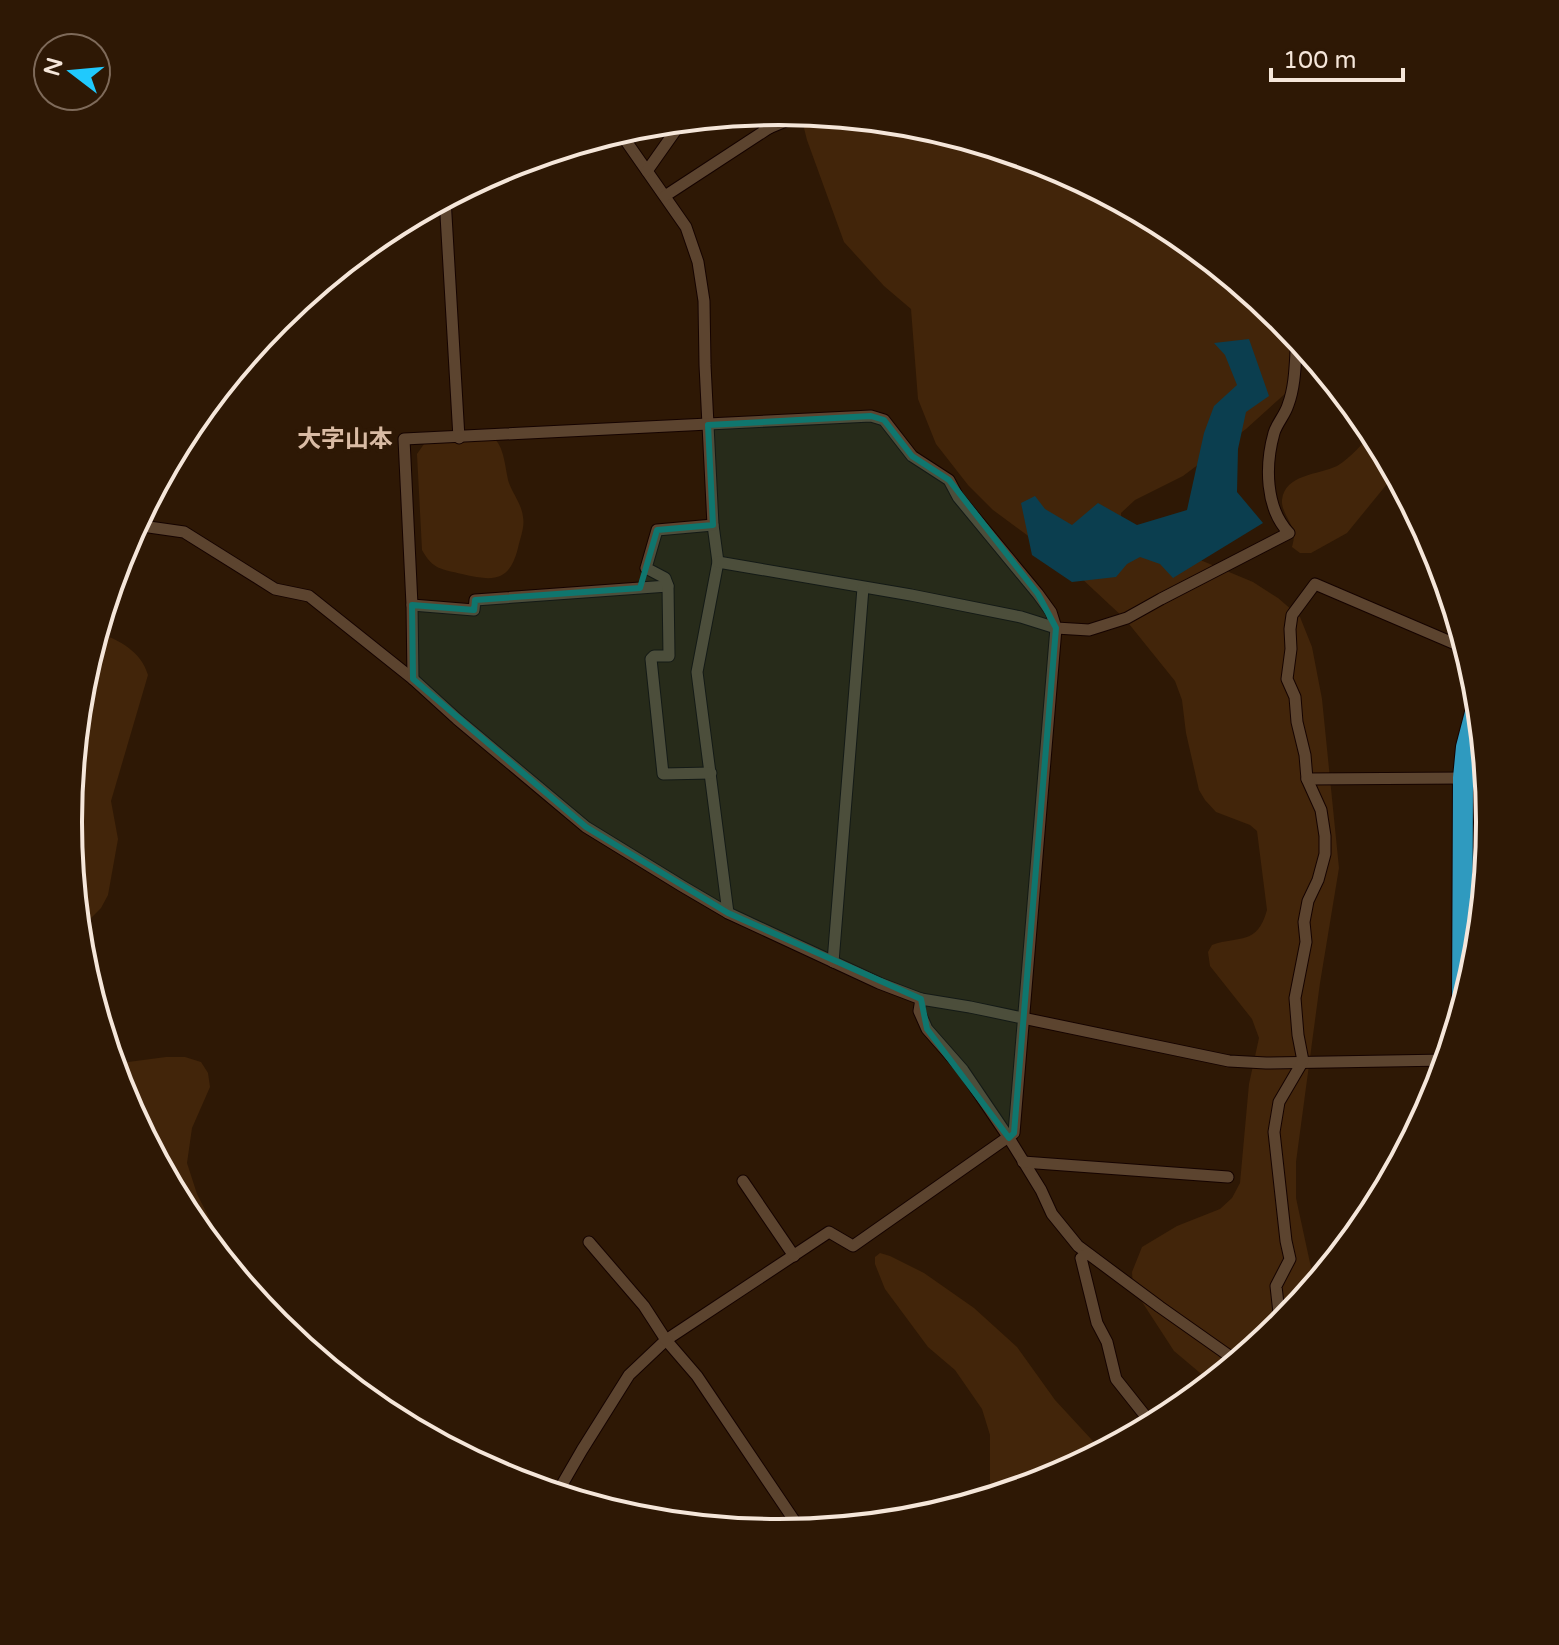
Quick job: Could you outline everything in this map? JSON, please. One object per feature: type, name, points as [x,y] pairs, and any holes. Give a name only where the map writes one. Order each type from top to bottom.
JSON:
[{"type":"highway","points":[[1462,966],[1463,778],[1471,729]]},
{"type":"street","points":[[766,125],[769,128]]},
{"type":"street","points":[[665,196],[776,125]]},
{"type":"street","points":[[647,171],[674,133]]},
{"type":"street","points":[[627,142],[686,227],[698,262],[704,301],[713,525],[718,562],[697,672],[728,913]]},
{"type":"street","points":[[446,210],[459,438]]},
{"type":"street","points":[[718,562],[1021,617],[1056,628],[1089,630],[1127,618],[1289,533],[1279,522],[1273,508],[1269,485],[1270,456],[1275,431],[1293,388],[1296,354]]},
{"type":"street","points":[[413,679],[404,439],[871,416],[884,420],[912,456],[949,480],[958,497],[1038,594],[1051,612],[1056,628],[1014,1133],[853,1246],[829,1232],[666,1340],[629,1375],[562,1485]]},
{"type":"street","points":[[711,773],[663,774],[651,659],[654,656],[669,656],[668,586],[665,578],[646,568],[657,530],[713,525]]},
{"type":"street","points":[[148,527],[184,532],[275,589],[309,596],[413,679],[586,827],[728,913],[879,983],[921,999],[1229,1061],[1435,1060]]},
{"type":"street","points":[[1279,1310],[1276,1286],[1290,1259],[1274,1132],[1279,1102],[1303,1061],[1295,998],[1306,942],[1304,922],[1308,901],[1325,854],[1321,810],[1307,779],[1295,697],[1287,679],[1292,615],[1315,584],[1453,643]]},
{"type":"street","points":[[412,605],[474,610],[475,600],[668,586]]},
{"type":"street","points":[[833,962],[863,588]]},
{"type":"street","points":[[1307,779],[1463,778]]},
{"type":"street","points":[[921,999],[919,1011],[927,1029],[963,1070],[1009,1138],[1052,1214],[1078,1246],[1229,1355]]},
{"type":"street","points":[[1023,1162],[1228,1177]]},
{"type":"street","points":[[743,1181],[794,1256]]},
{"type":"street","points":[[589,1242],[644,1306],[666,1340],[697,1376],[794,1520]]},
{"type":"street","points":[[1087,1254],[1081,1258],[1097,1323],[1107,1342],[1116,1379],[1147,1415]]},
{"type":"highlighted area","points":[[871,416],[884,420],[912,456],[949,480],[1038,594],[1056,628],[1014,1133],[1009,1138],[927,1029],[921,999],[728,913],[586,827],[413,679],[412,605],[474,610],[475,600],[640,588],[657,530],[713,525],[708,425]]},
{"type":"shaded area","points":[[803,126],[916,138],[1004,162],[1046,178],[1128,218],[1167,243],[1239,298],[1294,352],[1297,363],[1287,392],[1246,429],[1183,476],[1135,500],[1121,513],[1121,527],[1253,582],[1300,617],[1312,647],[1322,699],[1339,868],[1296,1162],[1296,1198],[1312,1272],[1273,1316],[1204,1376],[1174,1351],[1133,1288],[1132,1272],[1142,1247],[1177,1226],[1220,1209],[1232,1198],[1240,1183],[1249,1084],[1259,1038],[1252,1019],[1210,966],[1208,952],[1212,945],[1253,934],[1263,921],[1267,910],[1257,831],[1250,825],[1216,812],[1205,800],[1199,790],[1182,700],[1175,681],[1125,619],[1065,563],[993,510],[968,485],[936,444],[918,399],[911,309],[884,286],[844,242]]},
{"type":"shaded area","points":[[475,432],[490,436],[500,446],[523,521],[510,568],[491,578],[439,568],[422,550],[417,454],[424,444]]},
{"type":"shaded area","points":[[1364,442],[1388,482],[1347,533],[1311,553],[1300,553],[1292,547],[1293,531],[1282,504],[1284,491],[1296,480],[1337,466]]},
{"type":"shaded area","points":[[108,637],[135,653],[148,675],[111,801],[118,839],[108,895],[89,920],[83,868],[83,777],[95,686]]},
{"type":"shaded area","points":[[185,1057],[201,1062],[208,1073],[210,1087],[192,1128],[187,1163],[197,1194],[218,1236],[175,1171],[125,1062]]},
{"type":"shaded area","points":[[880,1253],[890,1256],[924,1273],[974,1308],[1017,1347],[1055,1400],[1096,1444],[1046,1467],[990,1487],[990,1435],[982,1409],[955,1370],[928,1347],[885,1289],[875,1257]]},
{"type":"water","points":[[1249,339],[1269,396],[1246,412],[1238,449],[1237,492],[1263,523],[1173,578],[1160,564],[1140,557],[1127,564],[1116,577],[1072,582],[1032,555],[1021,503],[1035,496],[1045,509],[1072,525],[1098,503],[1137,525],[1187,510],[1204,433],[1214,406],[1237,385],[1225,355],[1214,343]]},
{"type":"district","name":"大字山本","points":[[345,439]]}]
